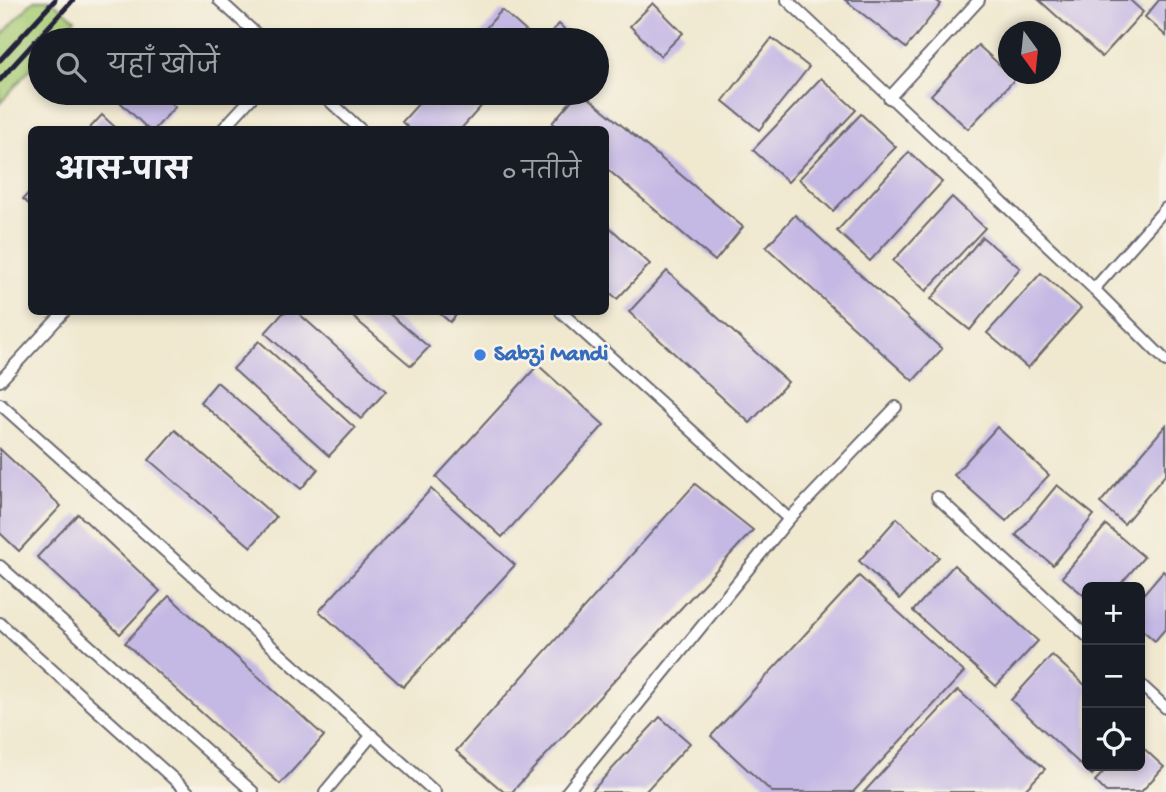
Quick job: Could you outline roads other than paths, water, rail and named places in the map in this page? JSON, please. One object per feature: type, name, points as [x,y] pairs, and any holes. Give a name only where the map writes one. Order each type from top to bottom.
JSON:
[{"type":"lane","points":[[219,0],[250,28]]},
{"type":"lane","points":[[787,0],[1094,289],[1166,361]]},
{"type":"lane","points":[[889,98],[979,0]]},
{"type":"lane","points":[[226,126],[245,105]]},
{"type":"lane","points":[[334,105],[357,126]]},
{"type":"lane","points":[[1094,289],[1166,208]]},
{"type":"lane","points":[[0,381],[61,315]]},
{"type":"lane","points":[[564,315],[789,519]]},
{"type":"lane","points":[[0,404],[435,792]]},
{"type":"lane","points":[[567,792],[789,519],[896,407]]},
{"type":"lane","points":[[937,497],[1082,631]]},
{"type":"lane","points":[[0,566],[253,792]]},
{"type":"lane","points":[[0,623],[188,792]]},
{"type":"lane","points":[[1145,689],[1166,708]]},
{"type":"lane","points":[[325,792],[372,735]]},
{"type":"railway","points":[[29,28],[55,0]]},
{"type":"railway","points":[[47,28],[73,0]]},
{"type":"railway","points":[[0,60],[28,29]]},
{"type":"railway","points":[[0,80],[28,49]]},
{"type":"place","name":"Sabzi Mandi","points":[[480,355]]}]
